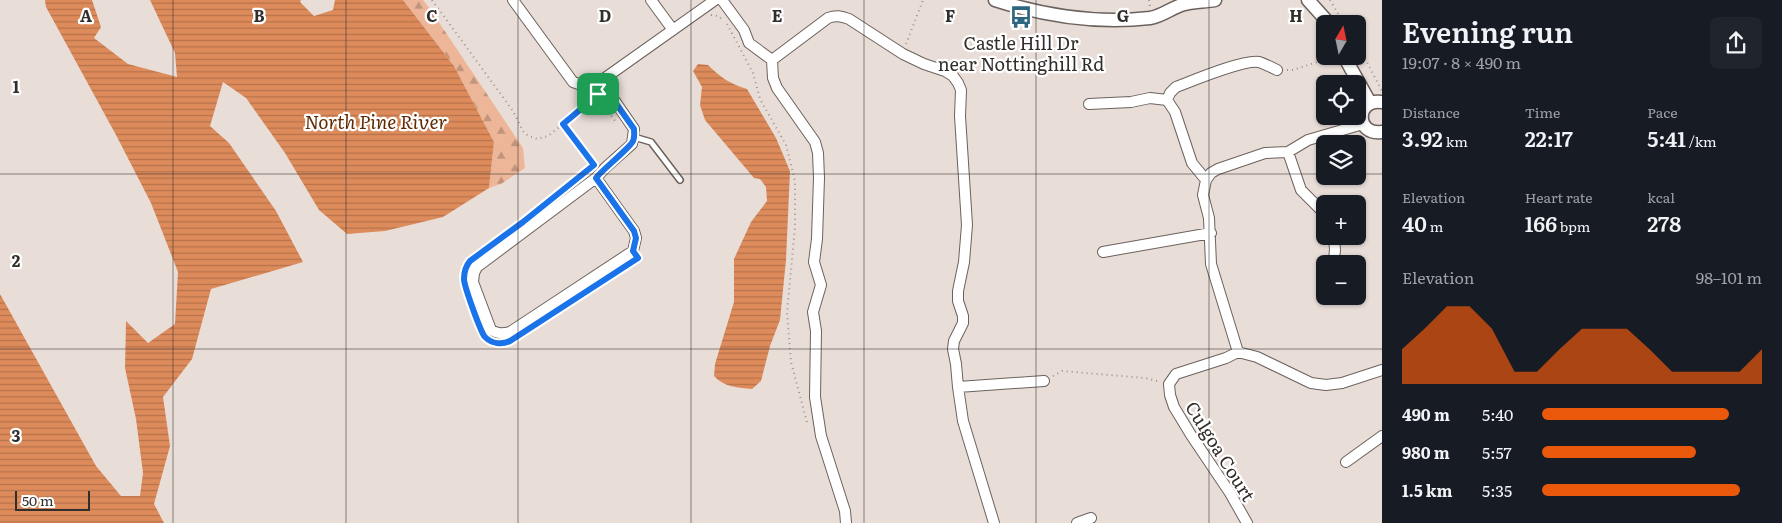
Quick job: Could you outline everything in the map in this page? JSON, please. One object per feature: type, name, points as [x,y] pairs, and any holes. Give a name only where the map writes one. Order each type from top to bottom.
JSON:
[{"type":"street","points":[[513,0],[573,82],[582,86],[596,88],[634,129],[634,137],[632,144],[599,166],[596,178],[477,267],[473,282],[491,330],[502,334],[510,332],[633,251],[636,238],[634,231],[596,178]]},
{"type":"street","points":[[651,0],[673,30]]},
{"type":"street","points":[[596,88],[715,0]]},
{"type":"street","points":[[722,0],[744,30],[749,43],[772,60]]},
{"type":"street","points":[[995,0],[1027,10],[1064,17],[1098,20],[1151,18],[1166,14],[1183,4],[1215,0]]},
{"type":"street","points":[[1308,0],[1321,15]]},
{"type":"street","points":[[1317,0],[1324,15]]},
{"type":"street","points":[[772,60],[828,18],[835,16],[849,19],[903,54],[945,71],[953,76],[958,83],[961,90],[960,116],[967,225],[964,262],[958,291],[958,301],[963,316],[963,323],[954,341],[953,349],[964,420],[994,523]]},
{"type":"street","points":[[772,60],[773,78],[777,88],[815,142],[818,153],[817,239],[814,262],[821,285],[813,312],[816,331],[815,397],[821,436],[845,511],[846,523]]},
{"type":"street","points":[[1167,100],[1170,93],[1176,87],[1251,62],[1258,62],[1277,70]]},
{"type":"street","points":[[1350,65],[1376,103]]},
{"type":"street","points":[[1089,104],[1131,102],[1150,98],[1167,100],[1175,112],[1192,163],[1206,180]]},
{"type":"street","points":[[1238,352],[1211,264],[1211,233],[1203,195],[1206,180],[1211,173],[1218,169],[1265,154],[1288,152],[1308,140],[1360,125]]},
{"type":"street","points":[[1364,125],[1370,132],[1381,134]]},
{"type":"street","points":[[1288,152],[1301,190],[1316,205]]},
{"type":"street","points":[[1103,252],[1211,233]]},
{"type":"street","points":[[1169,384],[1176,374],[1226,358],[1238,352],[1256,356],[1312,383],[1326,385],[1342,383],[1382,370]]},
{"type":"street","points":[[958,387],[1044,381]]},
{"type":"street","name":"Culgoa Court","points":[[1169,384],[1174,407],[1191,436],[1230,493],[1247,523]]},
{"type":"street","points":[[1346,462],[1382,436]]},
{"type":"street","points":[[1077,523],[1091,518]]},
{"type":"lane","points":[[634,137],[651,142],[680,180]]},
{"type":"path","points":[[432,0],[513,111],[524,133],[537,139],[548,136],[563,124],[596,88],[618,124]]},
{"type":"path","points":[[903,54],[922,0]]},
{"type":"path","points":[[1330,0],[1339,15]]},
{"type":"path","points":[[706,17],[718,16],[725,22],[753,73],[760,99],[786,145],[795,181],[795,227],[787,313],[791,362],[810,429]]},
{"type":"path","points":[[1366,61],[1382,92]]},
{"type":"path","points":[[1277,70],[1293,70],[1316,62]]},
{"type":"path","points":[[563,124],[599,166],[580,176]]},
{"type":"path","points":[[1044,381],[1062,371],[1145,378],[1169,384]]},
{"type":"green space","points":[[403,0],[423,0],[523,148],[525,168],[501,184],[489,188],[494,142],[454,66]]},
{"type":"water","name":"North Pine River","points":[[45,0],[92,0],[101,27],[94,38],[128,64],[177,77],[175,53],[150,0],[301,0],[300,2],[314,16],[333,10],[335,0],[403,0],[454,66],[494,142],[489,188],[443,217],[385,231],[347,234],[319,210],[285,153],[246,98],[223,82],[210,126],[229,143],[276,211],[303,262],[211,289],[192,359],[163,397],[170,446],[154,504],[164,523],[0,523],[0,294],[96,466],[121,496],[140,496],[143,473],[136,419],[125,368],[126,321],[148,343],[175,324],[178,272],[151,203],[46,7]]},
{"type":"water","points":[[698,64],[708,65],[726,80],[747,89],[776,138],[790,171],[786,260],[780,320],[770,346],[761,381],[752,389],[727,385],[714,376],[715,364],[734,302],[734,259],[751,222],[767,201],[766,187],[760,179],[754,178],[705,120],[700,105],[702,87],[693,71]]},
{"type":"place","name":"Castle Hill Dr near Nottinghill Rd","points":[[1021,17]]},
{"type":"route","points":[[606,89],[634,129],[632,144],[596,178],[634,231],[636,238],[633,251],[638,258],[505,344],[490,341],[483,335],[464,283],[464,271],[470,261],[523,222],[594,165],[563,124],[598,94],[606,89]]}]
